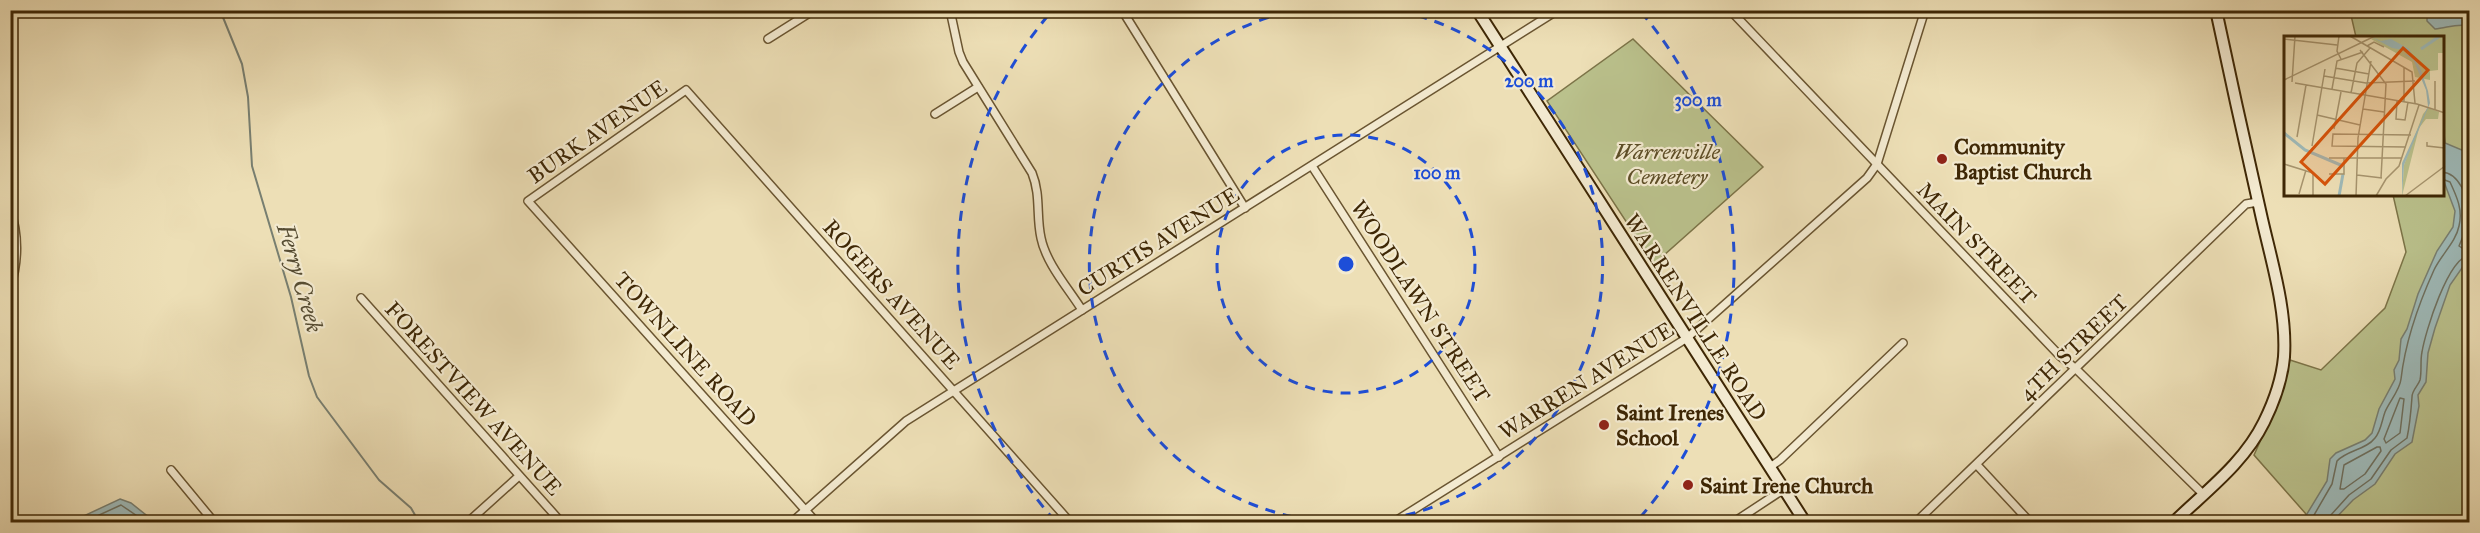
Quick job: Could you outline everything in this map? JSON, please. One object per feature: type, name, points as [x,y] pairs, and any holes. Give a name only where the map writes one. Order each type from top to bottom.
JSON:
[{"type":"main road","name":"WARRENVILLE ROAD","points":[[1477,10],[1805,522]]},
{"type":"main road","points":[[2174,522],[2204,495],[2250,446],[2264,423],[2282,371],[2284,347],[2280,307],[2216,10]]},
{"type":"street","points":[[768,39],[814,10]]},
{"type":"street","points":[[950,10],[959,52],[978,87],[1032,173],[1038,190],[1040,236],[1044,248],[1082,310]]},
{"type":"street","points":[[1122,10],[1245,208]]},
{"type":"street","name":"CURTIS AVENUE","points":[[792,522],[906,421],[1558,10]]},
{"type":"street","name":"MAIN STREET","points":[[1730,10],[2060,356],[2204,495]]},
{"type":"street","name":"WARREN AVENUE","points":[[1394,522],[1687,338],[1868,178],[1876,164],[1925,10]]},
{"type":"street","points":[[935,114],[978,87]]},
{"type":"street","name":"BURK AVENUE","points":[[528,201],[687,90]]},
{"type":"street","name":"ROGERS AVENUE","points":[[687,90],[1070,522]]},
{"type":"street","name":"WOODLAWN STREET","points":[[1312,166],[1499,457]]},
{"type":"street","name":"TOWNLINE ROAD","points":[[528,201],[816,522]]},
{"type":"street","name":"4TH STREET","points":[[1916,522],[2246,204],[2258,202]]},
{"type":"street","points":[[10,208],[17,239],[17,253],[10,289]]},
{"type":"street","name":"FORESTVIEW AVENUE","points":[[361,298],[561,522]]},
{"type":"street","points":[[1770,467],[1904,344]]},
{"type":"street","points":[[1977,465],[2030,522]]},
{"type":"street","points":[[171,470],[214,522]]},
{"type":"street","points":[[468,522],[519,476]]},
{"type":"street","points":[[1734,522],[1784,489]]},
{"type":"green space","points":[[2350,11],[2469,11],[2469,522],[2313,522],[2254,455],[2282,393],[2290,360],[2321,370],[2385,308],[2406,252],[2393,196],[2444,196],[2444,36],[2356,36]]},
{"type":"green space","name":"Warrenville Cemetery","points":[[1633,39],[1763,167],[1654,264],[1547,101]]},
{"type":"water","points":[[2427,11],[2469,11],[2469,26],[2456,25],[2435,29],[2427,21]]},
{"type":"water","points":[[2444,134],[2445,143],[2469,153],[2469,258],[2450,285],[2435,328],[2428,353],[2426,382],[2418,395],[2419,406],[2412,442],[2395,454],[2375,484],[2353,500],[2332,522],[2302,522],[2327,481],[2330,459],[2336,453],[2365,440],[2372,433],[2379,409],[2395,379],[2394,370],[2399,360],[2401,339],[2437,251],[2453,227],[2455,211],[2444,182]]},
{"type":"water","points":[[120,499],[131,503],[155,522],[71,522]]},
{"type":"waterway","name":"Ferry Creek","points":[[220,10],[242,64],[248,97],[252,166],[291,297],[309,376],[317,397],[379,480],[411,508],[419,522]]},
{"type":"place","name":"Community Baptist Church","points":[[1942,159]]},
{"type":"place","name":"Saint Irenes School","points":[[1604,425]]},
{"type":"place","name":"Saint Irene Church","points":[[1688,485]]}]
